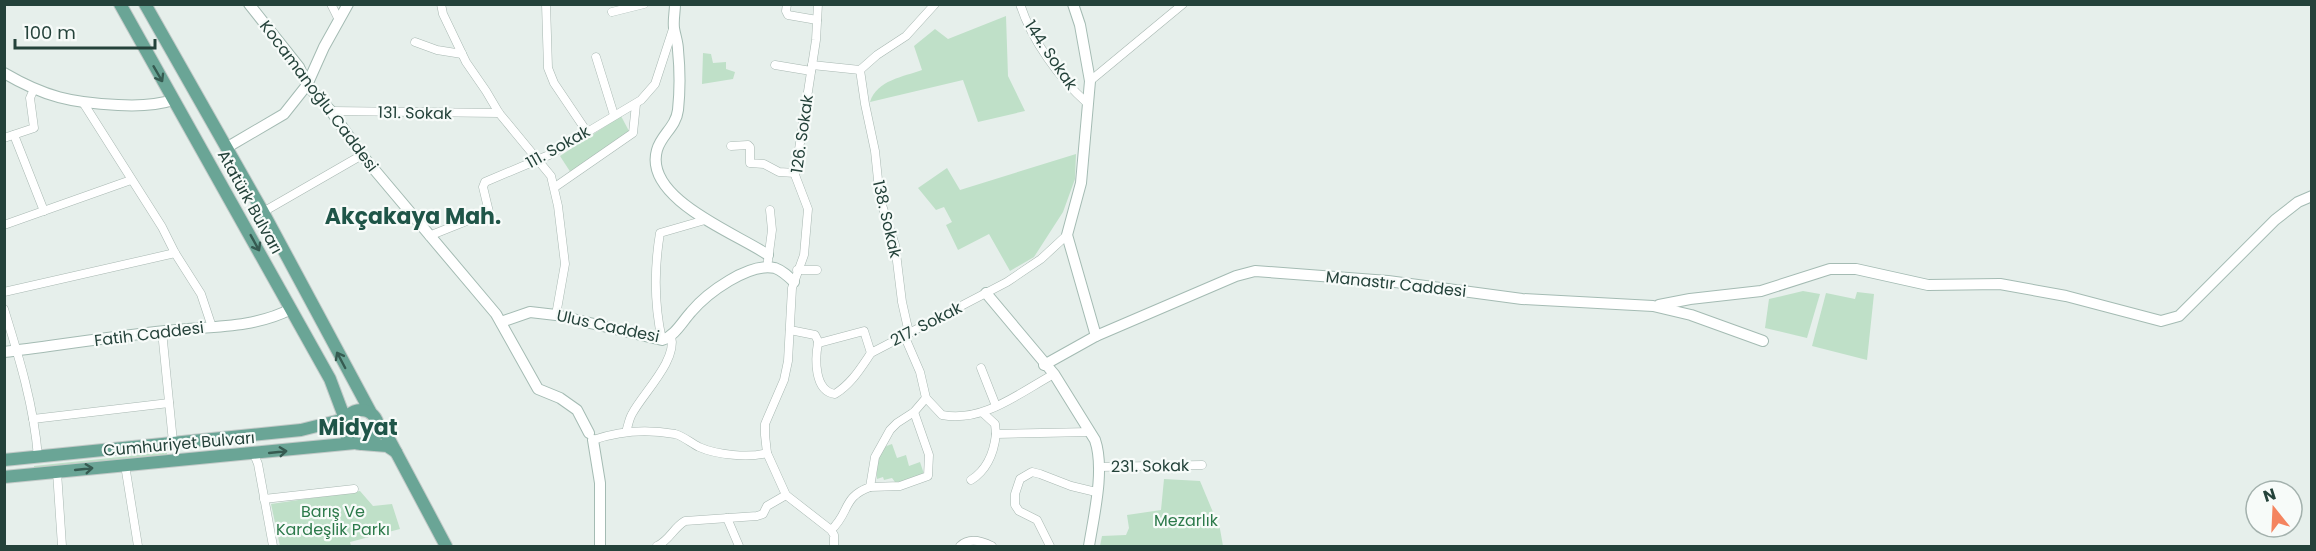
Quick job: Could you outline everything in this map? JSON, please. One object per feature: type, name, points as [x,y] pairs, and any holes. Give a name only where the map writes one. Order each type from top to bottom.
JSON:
[{"type":"main road","name":"Atatürk Bulvarı","points":[[120,4],[330,379],[345,419]]},
{"type":"main road","name":"Atatürk Bulvarı","points":[[145,4],[370,411]]},
{"type":"main road","points":[[325,424],[338,413],[339,400]]},
{"type":"main road","points":[[379,428],[371,441],[358,444],[346,436],[345,419],[358,409],[370,411],[376,418],[379,428],[388,437],[446,546]]},
{"type":"main road","name":"Cumhuriyet Bulvarı","points":[[4,460],[301,430],[345,419]]},
{"type":"main road","name":"Cumhuriyet Bulvarı","points":[[4,477],[358,444],[387,446],[396,452]]},
{"type":"street","name":"Kocamanoğlu Caddesi","points":[[249,4],[299,68],[307,85],[331,111],[362,154],[501,322],[538,389],[560,398],[577,410],[591,437]]},
{"type":"street","points":[[331,4],[339,20]]},
{"type":"street","points":[[226,148],[284,114],[307,85],[324,47],[348,4]]},
{"type":"street","points":[[441,4],[443,15],[462,54],[499,113],[551,176],[555,188],[565,264],[556,315]]},
{"type":"street","points":[[546,4],[548,68],[554,83],[587,132]]},
{"type":"street","points":[[612,12],[644,4]]},
{"type":"street","points":[[675,4],[678,111],[675,122],[665,133],[657,150],[657,168],[664,183],[678,200],[705,220],[754,245],[768,255]]},
{"type":"street","points":[[787,4],[788,15],[817,20]]},
{"type":"street","name":"126. Sokak","points":[[767,453],[765,424],[784,380],[788,360],[794,282],[804,255],[808,209],[797,185],[795,173],[812,68],[818,4]]},
{"type":"street","points":[[776,65],[860,70],[877,55],[906,36],[935,4]]},
{"type":"street","name":"144. Sokak","points":[[1020,4],[1036,39],[1073,91],[1087,103]]},
{"type":"street","points":[[1073,4],[1080,25],[1090,81],[1081,183],[1066,235],[1096,336]]},
{"type":"street","points":[[1090,81],[1183,4]]},
{"type":"street","name":"111. Sokak","points":[[429,236],[489,212],[484,183],[549,155],[636,104],[656,84],[674,27]]},
{"type":"street","points":[[415,42],[437,50],[462,54]]},
{"type":"street","points":[[596,57],[614,115]]},
{"type":"street","name":"138. Sokak","points":[[860,70],[875,151],[879,199],[894,244],[906,334],[920,372],[926,398]]},
{"type":"street","points":[[4,73],[34,89],[84,104],[160,104],[173,100]]},
{"type":"street","points":[[4,138],[34,128],[30,99],[34,89]]},
{"type":"street","points":[[84,104],[162,227],[175,253],[201,294],[212,327]]},
{"type":"street","points":[[555,188],[633,132],[636,104]]},
{"type":"street","name":"131. Sokak","points":[[331,111],[499,113]]},
{"type":"street","points":[[14,135],[44,211]]},
{"type":"street","points":[[731,146],[748,145],[750,162],[764,164],[778,172],[795,173]]},
{"type":"street","points":[[262,212],[362,154]]},
{"type":"street","points":[[4,225],[131,180]]},
{"type":"street","points":[[1653,306],[1690,299],[1761,291],[1830,269],[1856,269],[1928,285],[2000,284],[2066,296],[2161,321],[2179,316],[2276,220],[2298,202],[2312,196]]},
{"type":"street","points":[[770,210],[772,230],[767,268],[784,272],[794,282]]},
{"type":"street","points":[[626,432],[631,415],[664,368],[672,347],[657,318],[655,283],[660,233],[705,220]]},
{"type":"street","name":"217. Sokak","points":[[818,343],[864,332],[871,353],[1007,282],[1041,259],[1066,235]]},
{"type":"street","points":[[4,292],[175,253]]},
{"type":"street","name":"Ulus Caddesi","points":[[501,322],[530,312],[556,315],[666,338],[716,288],[760,268],[767,268]]},
{"type":"street","points":[[797,270],[817,270]]},
{"type":"street","name":"Manastır Caddesi","points":[[1044,365],[1096,336],[1236,276],[1255,271],[1388,281],[1522,299],[1653,306],[1690,315],[1763,341]]},
{"type":"street","points":[[986,293],[1054,375],[1090,432],[1098,450],[1099,467],[1089,546]]},
{"type":"street","points":[[4,309],[17,351],[33,419],[38,457]]},
{"type":"street","name":"Fatih Caddesi","points":[[4,352],[254,323],[276,317],[291,309]]},
{"type":"street","points":[[790,330],[815,335],[818,343],[815,356],[819,379],[823,388],[829,393],[836,394],[857,375],[871,353]]},
{"type":"street","points":[[162,332],[173,442]]},
{"type":"street","points":[[981,368],[996,406]]},
{"type":"street","points":[[870,487],[876,457],[890,430],[914,412],[926,398],[942,415],[962,417],[983,413],[1054,375]]},
{"type":"street","points":[[33,419],[169,403]]},
{"type":"street","points":[[831,530],[842,520],[847,505],[856,492],[870,487],[900,486],[928,476],[929,455],[914,412]]},
{"type":"street","points":[[971,480],[978,476],[992,455],[996,434],[995,424],[983,413]]},
{"type":"street","points":[[599,546],[600,483],[591,437],[626,432],[677,435],[713,451],[758,456],[767,453],[786,495],[831,530],[834,535],[834,546]]},
{"type":"street","points":[[996,434],[1090,432]]},
{"type":"street","points":[[254,454],[258,464],[273,546]]},
{"type":"street","points":[[125,465],[138,546]]},
{"type":"street","name":"231. Sokak","points":[[1099,467],[1202,465]]},
{"type":"street","points":[[57,472],[62,546]]},
{"type":"street","points":[[1050,546],[1037,520],[1019,511],[1015,505],[1015,494],[1020,479],[1032,472],[1096,492]]},
{"type":"street","points":[[264,499],[354,489]]},
{"type":"street","points":[[657,546],[665,543],[676,527],[685,521],[757,516],[763,514],[767,506],[786,495]]},
{"type":"street","points":[[727,519],[737,538],[738,546]]},
{"type":"street","points":[[960,546],[970,541],[983,542],[992,546]]},
{"type":"green space","points":[[1006,16],[1008,76],[1025,111],[978,122],[963,80],[870,102],[878,89],[885,84],[922,70],[914,46],[935,29],[948,39]]},
{"type":"green space","points":[[703,53],[711,54],[713,63],[726,62],[726,69],[735,72],[733,79],[702,84]]},
{"type":"green space","points":[[621,116],[630,133],[571,173],[560,156]]},
{"type":"green space","points":[[1076,154],[1075,179],[1063,212],[1034,257],[1010,271],[989,234],[958,250],[946,225],[952,222],[944,207],[936,210],[918,188],[947,168],[960,190]]},
{"type":"green space","points":[[1803,291],[1820,294],[1807,338],[1765,328],[1769,299]]},
{"type":"green space","points":[[1857,292],[1874,294],[1867,360],[1812,346],[1826,293],[1855,299]]},
{"type":"green space","points":[[892,444],[897,458],[906,455],[909,466],[920,462],[924,474],[911,481],[895,482],[892,478],[884,480],[883,477],[877,479],[880,453]]},
{"type":"green space","points":[[167,452],[167,456],[34,470],[34,466]]},
{"type":"green space","name":"Mezarlık","points":[[1164,479],[1200,481],[1220,529],[1223,546],[1100,546],[1102,536],[1126,535],[1129,528],[1127,515],[1161,510]]},
{"type":"green space","name":"Barış Ve Kardeşlik Parkı","points":[[360,491],[373,506],[392,504],[400,529],[350,542],[351,546],[280,546],[271,504]]},
{"type":"district","name":"Akçakaya Mah.","points":[[413,216]]},
{"type":"district","name":"Midyat","points":[[358,427]]}]
